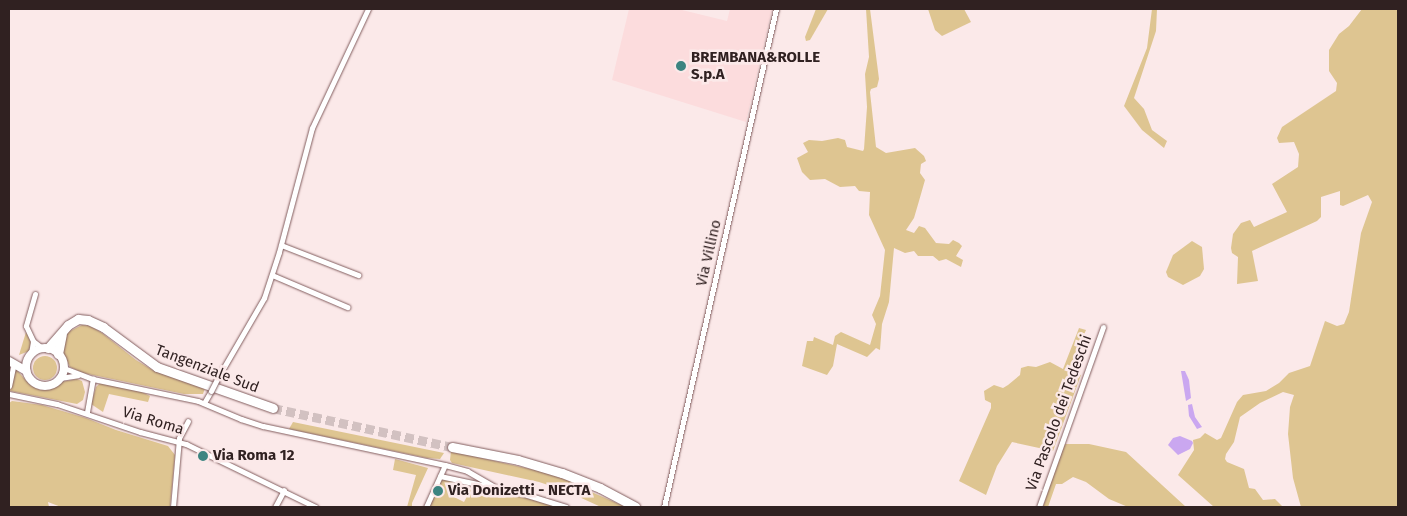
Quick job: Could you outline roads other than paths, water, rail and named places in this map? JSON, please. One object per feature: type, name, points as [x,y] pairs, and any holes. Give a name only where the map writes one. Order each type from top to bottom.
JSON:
[{"type":"highway","name":"Tangenziale Sud","points":[[45,348],[74,321],[91,320],[157,367],[272,408]]},
{"type":"highway","points":[[58,354],[62,334]]},
{"type":"highway","points":[[452,447],[518,460],[562,473],[600,488],[635,507]]},
{"type":"main road","points":[[45,348],[58,354],[64,368],[60,378],[53,384],[39,385],[31,380],[26,372],[10,362],[45,348]]},
{"type":"main road","points":[[26,372],[29,355]]},
{"type":"street","points":[[204,403],[264,298],[281,244],[312,128],[368,9]]},
{"type":"street","name":"Via Villino","points":[[664,505],[776,9]]},
{"type":"street","points":[[281,244],[358,275]]},
{"type":"street","points":[[272,275],[347,307]]},
{"type":"street","points":[[35,294],[26,325],[33,341],[45,348]]},
{"type":"street","name":"Via Pascolo dei Tedeschi","points":[[1039,507],[1103,327]]},
{"type":"street","points":[[29,355],[33,341]]},
{"type":"street","points":[[9,386],[10,362]]},
{"type":"street","points":[[64,368],[78,375],[93,379],[204,403],[256,424],[467,471],[496,488]]},
{"type":"street","points":[[60,378],[78,375]]},
{"type":"street","points":[[87,412],[93,379]]},
{"type":"street","name":"Via Roma","points":[[9,394],[39,399],[87,412],[132,430],[178,442],[284,490],[316,507]]},
{"type":"street","points":[[173,507],[178,442],[188,421]]},
{"type":"street","points":[[426,507],[445,465]]},
{"type":"street","points":[[440,476],[536,497],[566,507]]},
{"type":"street","points":[[275,507],[284,490]]},
{"type":"street","points":[[664,505],[670,507]]},
{"type":"tunnel","points":[[273,408],[452,447]]},
{"type":"place","name":"BREMBANA&ROLLE S.p.A","points":[[681,66]]},
{"type":"place","name":"Via Roma 12","points":[[203,456]]},
{"type":"place","name":"Via Donizetti - NECTA","points":[[438,491]]}]
